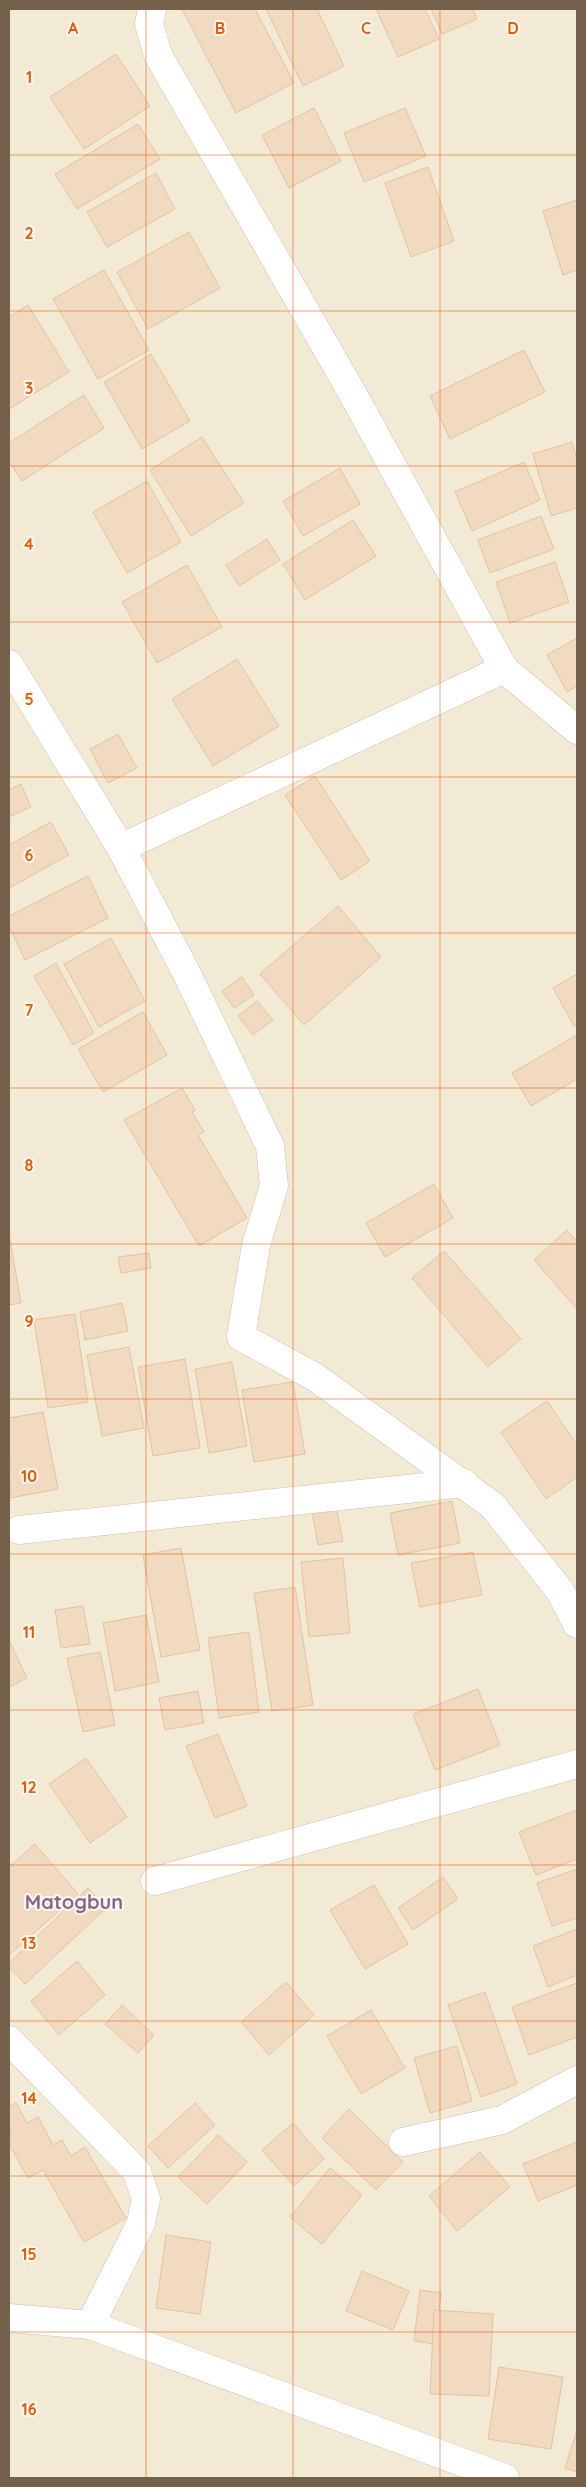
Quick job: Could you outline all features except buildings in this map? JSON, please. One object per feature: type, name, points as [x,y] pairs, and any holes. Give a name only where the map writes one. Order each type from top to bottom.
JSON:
[{"type":"street","points":[[152,9],[149,24],[158,55],[350,389],[504,669],[577,730]]},
{"type":"street","points":[[9,664],[121,848],[185,970],[270,1146],[274,1186],[256,1245],[241,1337],[315,1376],[493,1506],[569,1584],[577,1624]]},
{"type":"street","points":[[121,848],[504,669]]},
{"type":"street","points":[[19,1530],[464,1483]]},
{"type":"street","points":[[155,1881],[577,1764]]},
{"type":"street","points":[[9,2040],[136,2172],[146,2199],[141,2223],[90,2325]]},
{"type":"street","points":[[403,2142],[502,2120],[577,2080]]},
{"type":"street","points":[[9,2318],[90,2325],[505,2478]]},
{"type":"shaded area","points":[[9,9],[577,9],[577,2478],[9,2478]]},
{"type":"district","name":"Matogbun","points":[[74,1901]]}]
